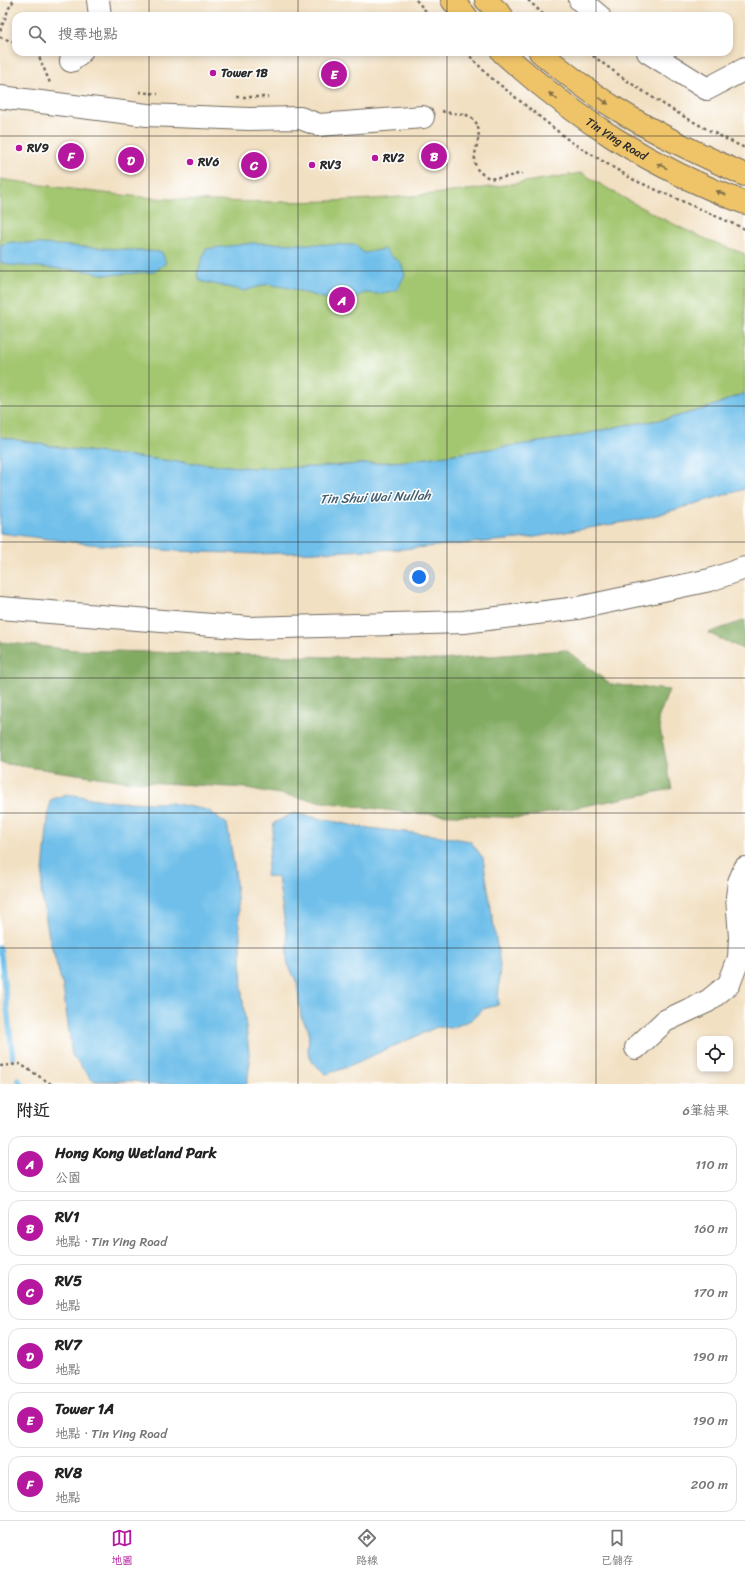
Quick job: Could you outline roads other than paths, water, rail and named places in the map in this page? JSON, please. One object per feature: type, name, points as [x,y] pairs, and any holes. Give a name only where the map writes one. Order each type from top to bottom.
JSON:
[{"type":"main road","points":[[452,0],[462,12]]},
{"type":"main road","points":[[486,0],[498,12]]},
{"type":"main road","name":"Tin Ying Road","points":[[507,56],[559,101],[596,127],[662,166],[697,183],[745,203]]},
{"type":"main road","name":"Tin Ying Road","points":[[545,56],[581,85],[615,108],[656,132],[709,159],[745,175]]},
{"type":"lane","points":[[98,0],[100,12]]},
{"type":"lane","points":[[580,0],[594,12]]},
{"type":"lane","points":[[654,56],[707,89],[745,69]]},
{"type":"lane","points":[[0,97],[146,115],[249,119],[300,118],[320,126],[423,117]]},
{"type":"lane","points":[[0,608],[249,628],[464,622],[578,608],[710,580],[745,568]]},
{"type":"lane","points":[[636,1048],[665,1021],[708,1001],[729,984],[739,958],[740,937],[737,897],[739,882],[745,868]]},
{"type":"water","points":[[11,242],[162,252],[166,263],[154,272],[106,275],[87,271],[10,265],[0,262],[0,245]]},
{"type":"water","points":[[253,243],[355,245],[364,253],[385,249],[391,256],[401,263],[405,275],[397,290],[378,294],[364,293],[343,304],[289,288],[268,284],[244,291],[200,281],[197,274],[206,249]]},
{"type":"water","name":"Tin Shui Wai Nullah","points":[[745,393],[745,489],[643,519],[529,538],[403,549],[257,554],[176,551],[89,544],[0,533],[0,437],[70,449],[171,461],[252,468],[315,467],[406,461],[567,438],[625,425],[668,419],[710,407]]},
{"type":"water","points":[[67,794],[115,802],[171,803],[208,810],[227,824],[235,871],[241,948],[242,993],[250,1061],[247,1084],[148,1084],[134,1081],[93,1081],[72,1055],[63,987],[49,937],[41,892],[50,800]]},
{"type":"water","points":[[294,813],[360,827],[441,836],[470,841],[483,858],[500,964],[498,1005],[483,1009],[471,1020],[452,1028],[437,1027],[342,1069],[326,1074],[313,1063],[308,1052],[309,1030],[301,1017],[297,983],[287,962],[288,944],[278,878],[266,876],[274,823]]},
{"type":"waterway","points":[[0,948],[13,1058]]},
{"type":"waterway","points":[[18,1079],[21,1084]]},
{"type":"place","name":"Tower 1B","points":[[213,73]]},
{"type":"place","name":"Tower 1A","points":[[334,74]]},
{"type":"place","name":"RV9","points":[[19,148]]},
{"type":"place","name":"RV8","points":[[71,156]]},
{"type":"place","name":"RV1","points":[[434,156]]},
{"type":"place","name":"RV2","points":[[375,158]]},
{"type":"place","name":"RV7","points":[[131,160]]},
{"type":"place","name":"RV6","points":[[190,162]]},
{"type":"place","name":"RV5","points":[[254,165]]},
{"type":"place","name":"RV3","points":[[312,165]]},
{"type":"place","name":"Hong Kong Wetland Park","points":[[342,300]]}]
